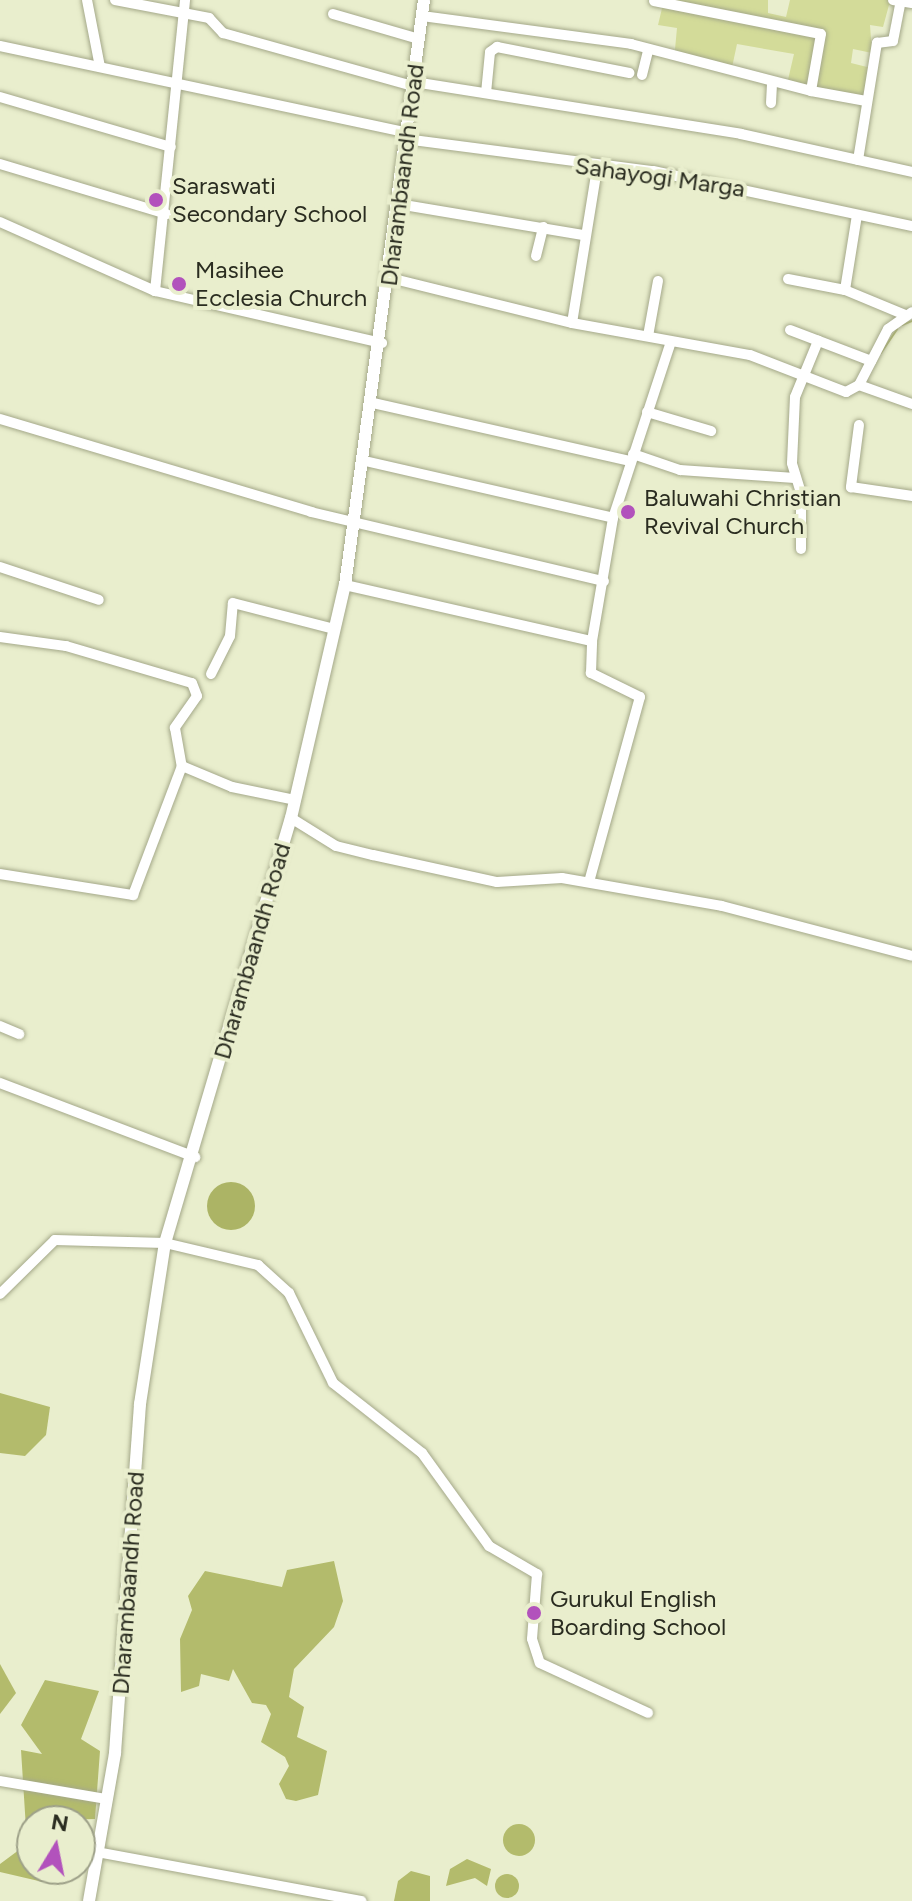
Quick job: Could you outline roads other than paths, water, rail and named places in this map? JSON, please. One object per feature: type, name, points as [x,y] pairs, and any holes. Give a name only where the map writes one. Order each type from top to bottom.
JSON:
[{"type":"main road","name":"Dharambaandh Road","points":[[89,1901],[106,1799],[140,1404],[165,1243],[195,1157],[291,818],[290,799],[345,585],[358,520],[382,343],[424,0]]},
{"type":"street","points":[[87,0],[100,67]]},
{"type":"street","points":[[115,0],[209,18],[223,33],[413,84],[486,93],[912,172]]},
{"type":"street","points":[[155,291],[167,214],[185,0]]},
{"type":"street","points":[[654,1],[821,34],[811,91]]},
{"type":"street","points":[[858,160],[877,43],[893,41],[902,1]]},
{"type":"street","points":[[333,14],[419,39]]},
{"type":"street","points":[[422,16],[648,51],[772,83],[866,101]]},
{"type":"street","name":"Sahayogi Marga","points":[[0,46],[179,82],[405,136],[597,169],[653,171],[912,226]]},
{"type":"street","points":[[486,93],[490,52],[497,47],[629,73]]},
{"type":"street","points":[[642,75],[648,51]]},
{"type":"street","points":[[771,103],[772,83]]},
{"type":"street","points":[[0,97],[171,147]]},
{"type":"street","points":[[0,164],[167,214]]},
{"type":"street","points":[[572,323],[597,169]]},
{"type":"street","points":[[398,204],[584,235]]},
{"type":"street","points":[[845,290],[857,215]]},
{"type":"street","points":[[0,222],[155,291],[382,343]]},
{"type":"street","points":[[536,256],[543,227]]},
{"type":"street","points":[[390,278],[572,323],[750,355],[834,390],[859,385],[912,404]]},
{"type":"street","points":[[788,279],[845,290],[909,314],[871,361],[859,385]]},
{"type":"street","points":[[648,336],[658,281]]},
{"type":"street","points":[[790,330],[871,361]]},
{"type":"street","points":[[801,549],[795,478],[798,375],[818,341]]},
{"type":"street","points":[[589,882],[640,697],[591,673],[592,641],[613,518],[671,342]]},
{"type":"street","points":[[373,403],[680,470],[795,478]]},
{"type":"street","points":[[647,412],[711,431]]},
{"type":"street","points":[[0,419],[358,520],[604,581]]},
{"type":"street","points":[[859,425],[851,487],[912,496]]},
{"type":"street","points":[[365,461],[613,518]]},
{"type":"street","points":[[0,567],[99,600]]},
{"type":"street","points":[[345,585],[592,641]]},
{"type":"street","points":[[211,674],[230,636],[233,603],[334,629]]},
{"type":"street","points":[[0,637],[66,646],[192,683],[197,696],[175,728],[182,766],[133,895],[0,874]]},
{"type":"street","points":[[182,766],[232,787],[290,799]]},
{"type":"street","points":[[291,818],[336,846],[497,882],[589,882],[722,906],[912,956]]},
{"type":"street","points":[[0,1026],[19,1034]]},
{"type":"street","points":[[0,1083],[195,1157]]},
{"type":"street","points":[[0,1294],[55,1240],[165,1243],[236,1256],[269,1273],[309,1326],[333,1383],[422,1453],[489,1546],[537,1574],[532,1639],[540,1663],[648,1713]]},
{"type":"street","points":[[0,1781],[106,1799]]},
{"type":"street","points":[[97,1852],[362,1901]]},
{"type":"waterway","points":[[902,325],[912,321]]},
{"type":"waterway","points":[[881,353],[897,329]]},
{"type":"place","name":"Saraswati Secondary School","points":[[156,200]]},
{"type":"place","name":"Masihee Ecclesia Church","points":[[179,284]]},
{"type":"place","name":"Baluwahi Christian Revival Church","points":[[628,512]]},
{"type":"place","name":"Gurukul English Boarding School","points":[[534,1613]]}]
